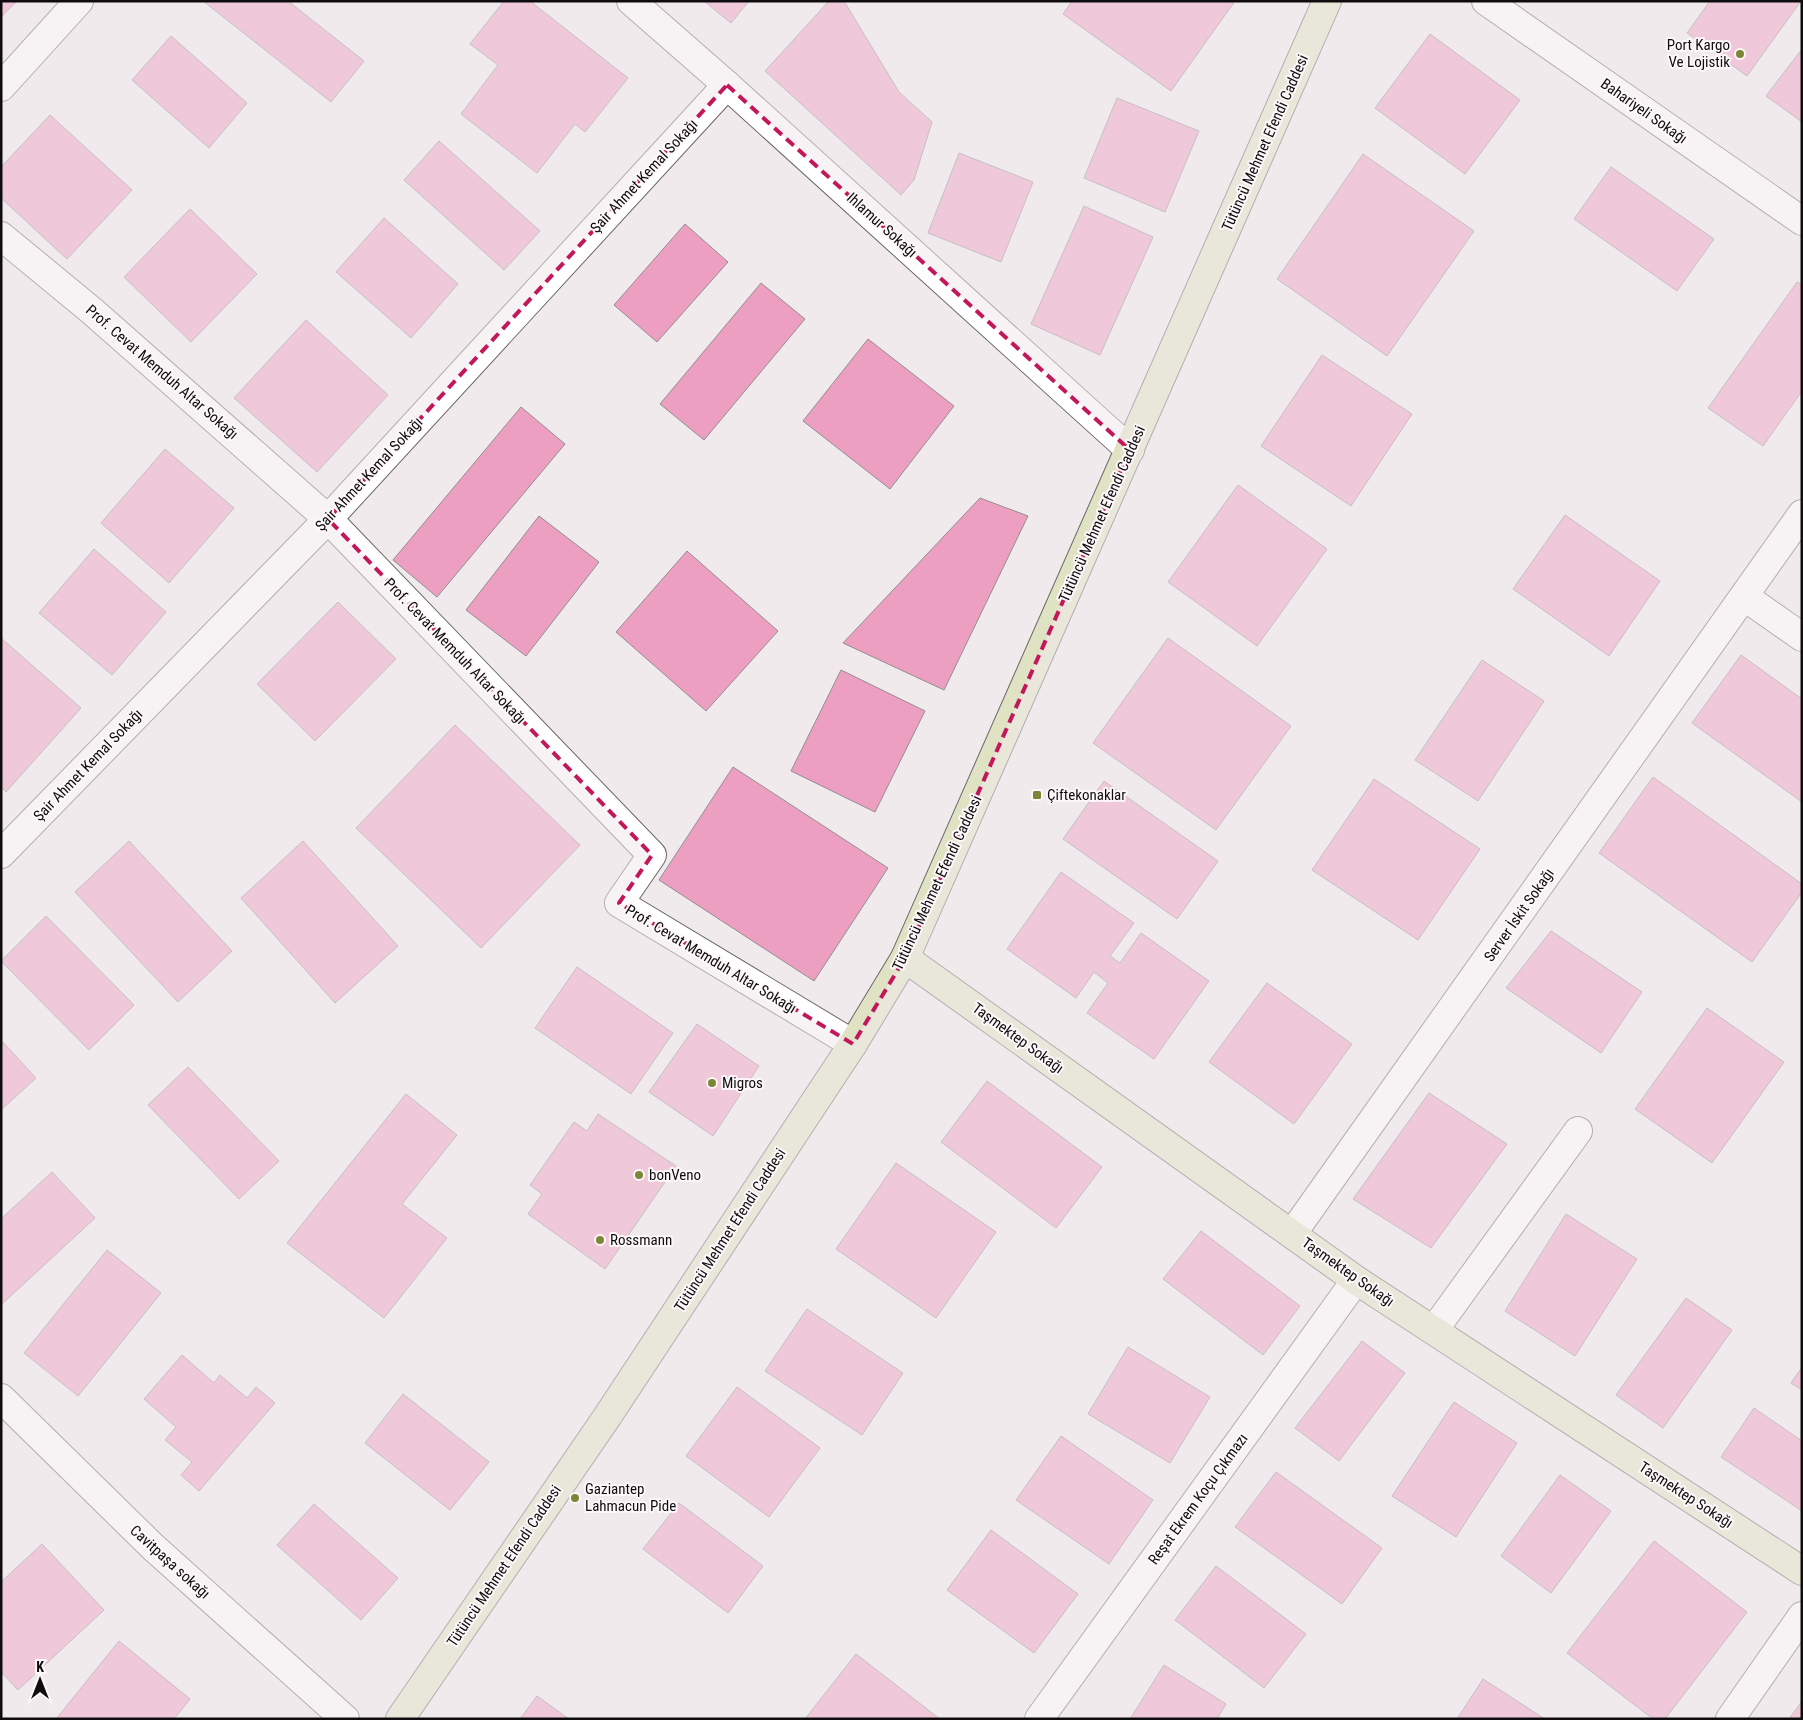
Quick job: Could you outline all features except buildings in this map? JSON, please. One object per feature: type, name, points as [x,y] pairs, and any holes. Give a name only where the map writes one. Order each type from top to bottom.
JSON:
[{"type":"main road","name":"Tütüncü Mehmet Efendi Caddesi","points":[[400,1719],[607,1418],[853,1044],[905,958],[1327,1]]},
{"type":"main road","name":"Taşmektep Sokağı","points":[[905,958],[1356,1280],[1802,1570]]},
{"type":"street","points":[[1,87],[79,1]]},
{"type":"street","name":"Ihlamur Sokağı","points":[[631,1],[728,85],[1130,450]]},
{"type":"street","name":"Bahariyeli Sokağı","points":[[1486,1],[1802,221]]},
{"type":"street","name":"Şair Ahmet Kemal Sokağı","points":[[1,854],[328,519],[728,85]]},
{"type":"street","name":"Prof. Cevat Memduh Altar Sokağı","points":[[1,236],[92,311],[328,519],[652,855],[619,903],[853,1044]]},
{"type":"street","name":"Server İskit Sokağı","points":[[1292,1234],[1802,514]]},
{"type":"street","points":[[1745,596],[1802,637]]},
{"type":"street","points":[[1434,1330],[1578,1131]]},
{"type":"street","name":"Reşat Ekrem Koçu Çıkmazı","points":[[1039,1719],[1356,1280]]},
{"type":"street","name":"Cavitpaşa sokağı","points":[[1,1398],[146,1541],[345,1719]]},
{"type":"street","points":[[1730,1719],[1802,1616]]},
{"type":"highlighted area","points":[[727,85],[1130,450],[905,958],[853,1044],[619,903],[652,855],[328,519]]},
{"type":"place","name":"Port Kargo Ve Lojistik","points":[[1740,54]]},
{"type":"place","name":"Çiftekonaklar","points":[[1037,795]]},
{"type":"place","name":"Migros","points":[[712,1083]]},
{"type":"place","name":"bonVeno","points":[[639,1175]]},
{"type":"place","name":"Rossmann","points":[[600,1240]]},
{"type":"place","name":"Gaziantep Lahmacun Pide","points":[[575,1498]]}]
